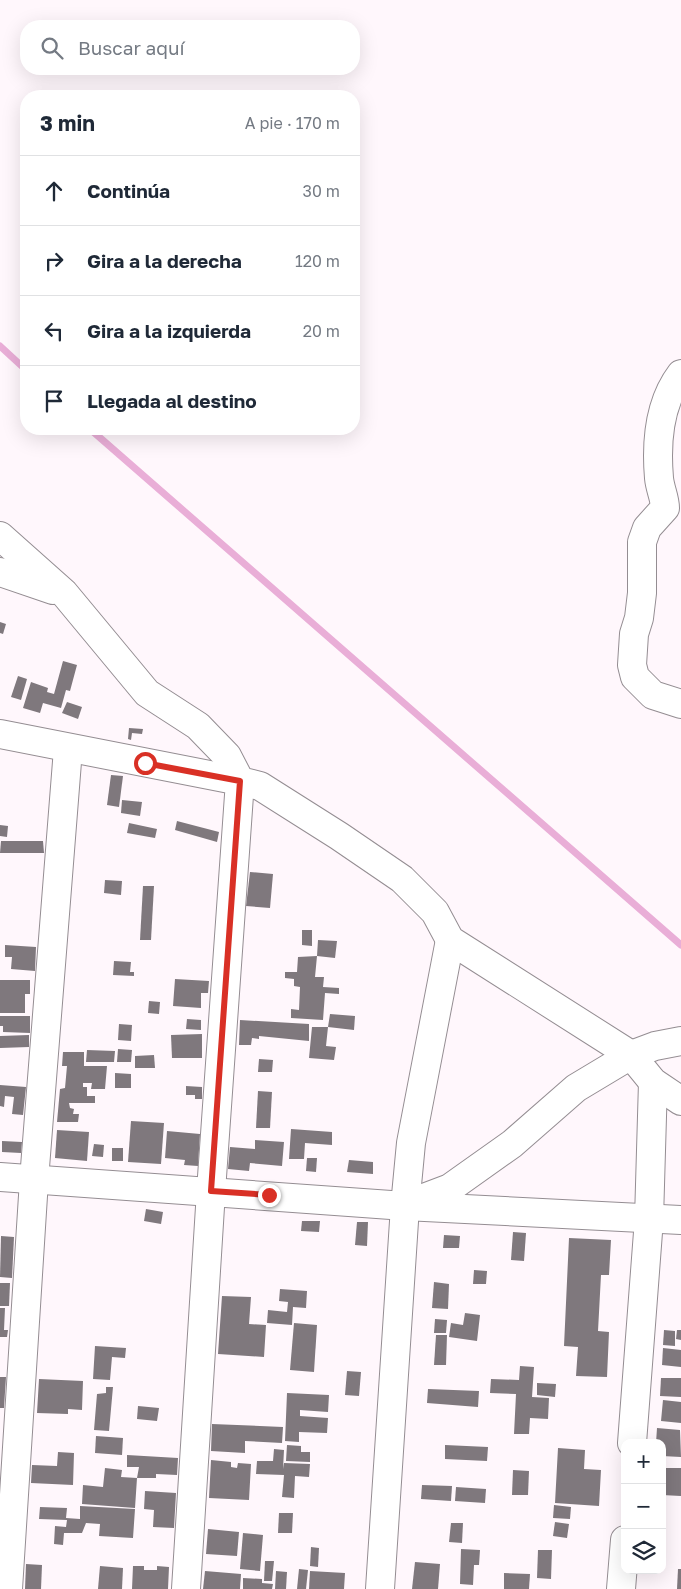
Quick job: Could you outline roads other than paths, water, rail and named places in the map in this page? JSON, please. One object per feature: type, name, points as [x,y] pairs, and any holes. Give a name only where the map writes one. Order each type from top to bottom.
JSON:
[{"type":"street","points":[[681,374],[667,400],[661,424],[659,480],[673,512],[648,528],[642,542],[642,593],[634,634],[632,665],[635,677],[653,695],[681,704]]},
{"type":"street","points":[[0,536],[64,593],[148,693],[198,726],[227,756],[240,781],[211,1191],[186,1589]]},
{"type":"street","points":[[0,572],[64,593]]},
{"type":"street","points":[[0,733],[68,749],[260,786],[340,836],[402,879],[435,912],[450,940],[631,1056],[653,1082],[681,1101]]},
{"type":"street","points":[[8,1589],[34,1180],[68,749]]},
{"type":"street","points":[[380,1589],[405,1206],[411,1143],[450,940]]},
{"type":"street","points":[[405,1206],[450,1188],[512,1144],[576,1088],[631,1056],[656,1046],[681,1040]]},
{"type":"street","points":[[632,1439],[649,1219],[653,1082]]},
{"type":"street","points":[[0,1177],[405,1206],[681,1220]]},
{"type":"street","points":[[621,1589],[622,1574]]},
{"type":"waterway","points":[[0,346],[20,364]]},
{"type":"waterway","points":[[97,435],[681,945]]}]
